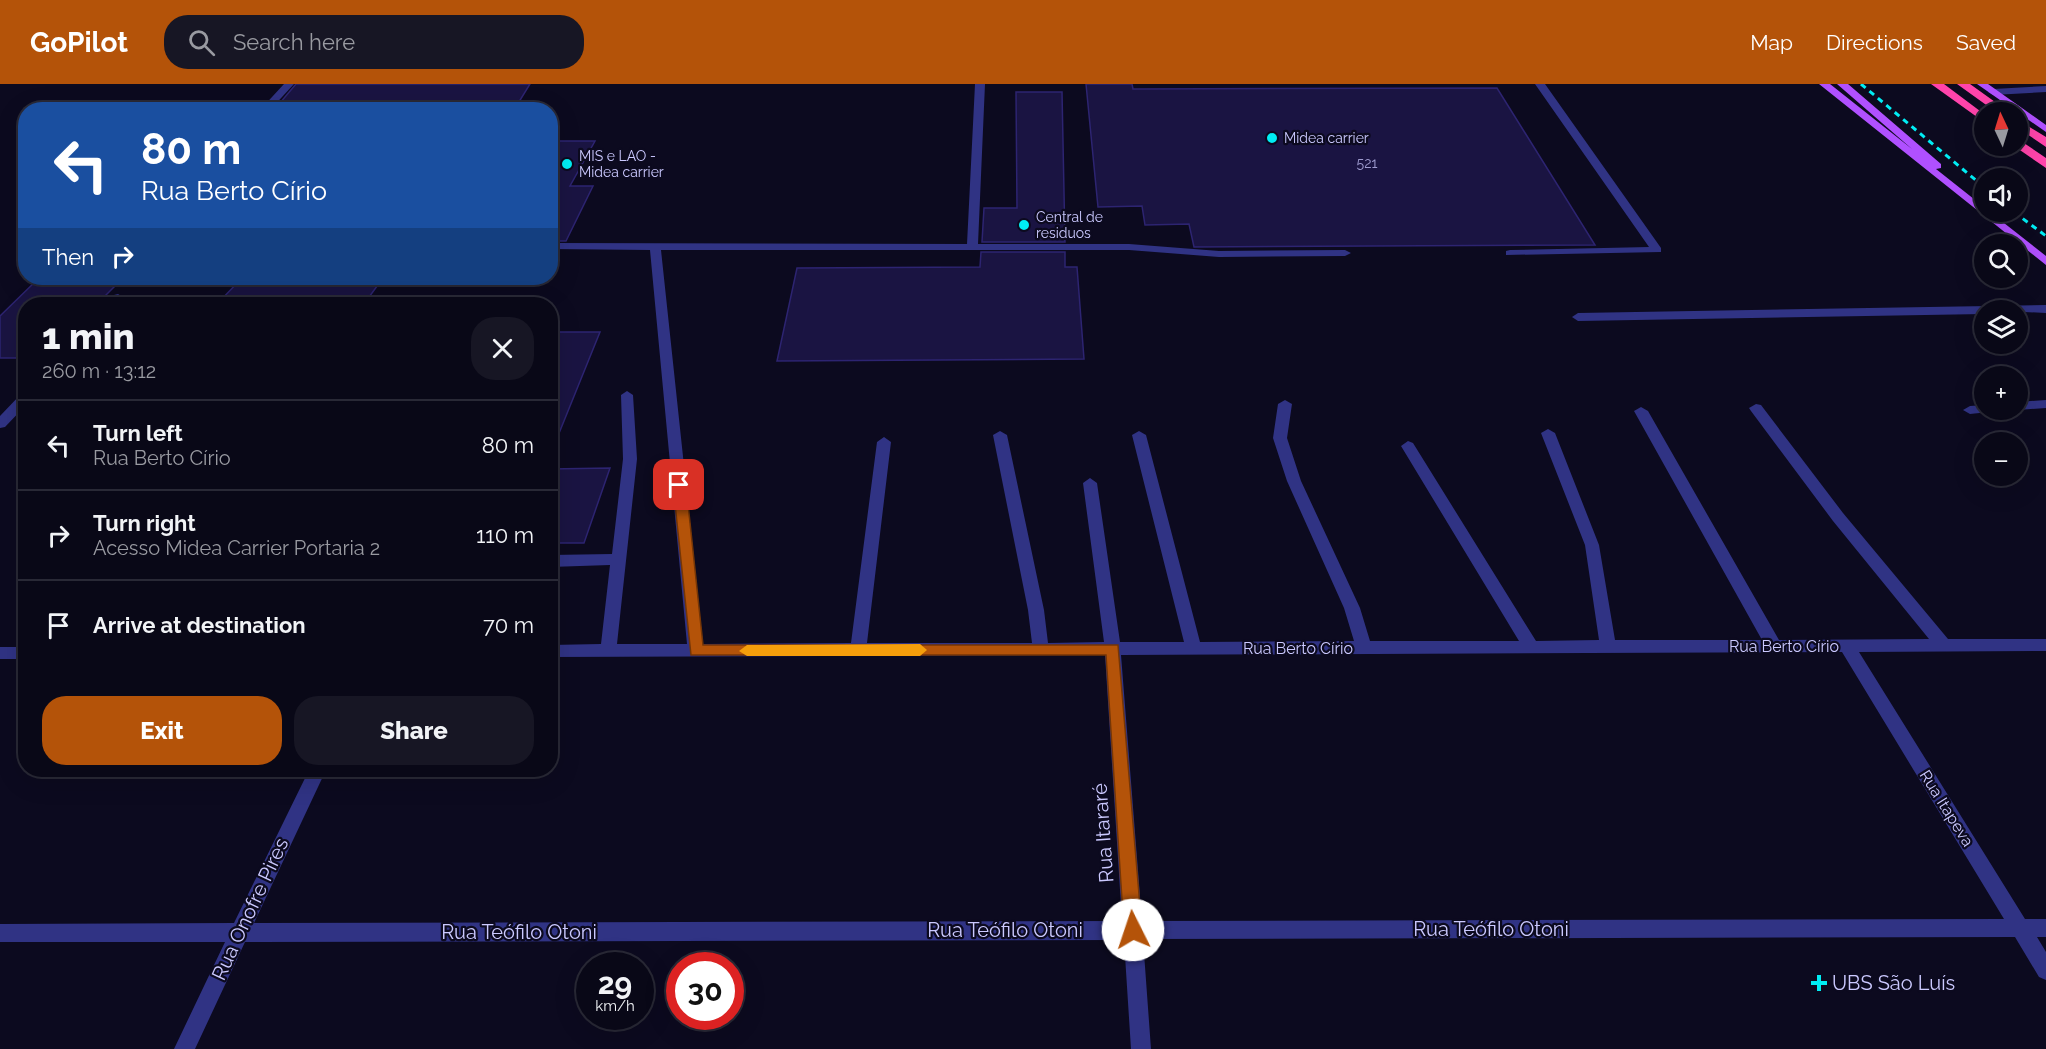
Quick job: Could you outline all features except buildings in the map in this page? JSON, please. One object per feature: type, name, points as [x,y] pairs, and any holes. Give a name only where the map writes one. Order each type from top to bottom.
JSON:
[{"type":"highway","points":[[1937,84],[1974,112]]},
{"type":"highway","points":[[1964,84],[1989,102]]},
{"type":"highway","points":[[2028,130],[2046,143]]},
{"type":"highway","points":[[2028,150],[2046,164]]},
{"type":"main road","points":[[1824,84],[1913,158],[2046,262]]},
{"type":"main road","points":[[1842,84],[1928,157],[1965,197]]},
{"type":"main road","points":[[1982,84],[2046,129]]},
{"type":"street","points":[[272,102],[289,84]]},
{"type":"street","points":[[972,247],[980,84]]},
{"type":"street","points":[[1510,253],[1657,250],[1540,84]]},
{"type":"street","points":[[1993,92],[2046,89]]},
{"type":"street","points":[[558,246],[1129,248],[1219,254],[1345,253]]},
{"type":"street","points":[[655,248],[696,651]]},
{"type":"street","points":[[1578,317],[2046,309]]},
{"type":"street","points":[[608,651],[630,459],[627,395]]},
{"type":"street","points":[[1285,404],[1280,438],[1294,481],[1352,608],[1364,648]]},
{"type":"street","points":[[2028,405],[2046,404]]},
{"type":"street","points":[[0,424],[18,405]]},
{"type":"street","points":[[1756,408],[1838,517],[1920,613],[1944,646]]},
{"type":"street","points":[[1970,410],[1974,410]]},
{"type":"street","points":[[1641,411],[1774,646]]},
{"type":"street","points":[[1548,433],[1592,545],[1600,608],[1608,647]]},
{"type":"street","points":[[1000,435],[1034,599],[1041,649]]},
{"type":"street","points":[[1139,435],[1194,649]]},
{"type":"street","points":[[858,650],[884,442]]},
{"type":"street","points":[[1408,446],[1531,647]]},
{"type":"street","name":"Rua Itararé","points":[[1090,483],[1113,649],[1141,1049]]},
{"type":"street","points":[[558,561],[619,559]]},
{"type":"street","name":"Rua Berto Círio","points":[[558,651],[2046,645]]},
{"type":"street","name":"Rua Itapeva","points":[[1847,646],[2046,970]]},
{"type":"street","points":[[0,653],[18,653]]},
{"type":"street","name":"Rua Onofre Pires","points":[[184,1049],[314,777]]},
{"type":"street","name":"Rua Teófilo Otoni","points":[[0,933],[2046,928]]},
{"type":"railway","points":[[1861,84],[1974,179]]},
{"type":"railway","points":[[2027,222],[2046,236]]},
{"type":"slow traffic","points":[[747,651],[920,650]]},
{"type":"place","name":"Midea carrier","points":[[1272,138]]},
{"type":"place","name":"MIS e LAO - Midea carrier","points":[[567,164]]},
{"type":"place","name":"Central de residuos","points":[[1024,225]]},
{"type":"place","name":"UBS São Luís","points":[[1819,983]]},
{"type":"route","points":[[679,485],[696,651],[1113,649],[1133,930]]}]
